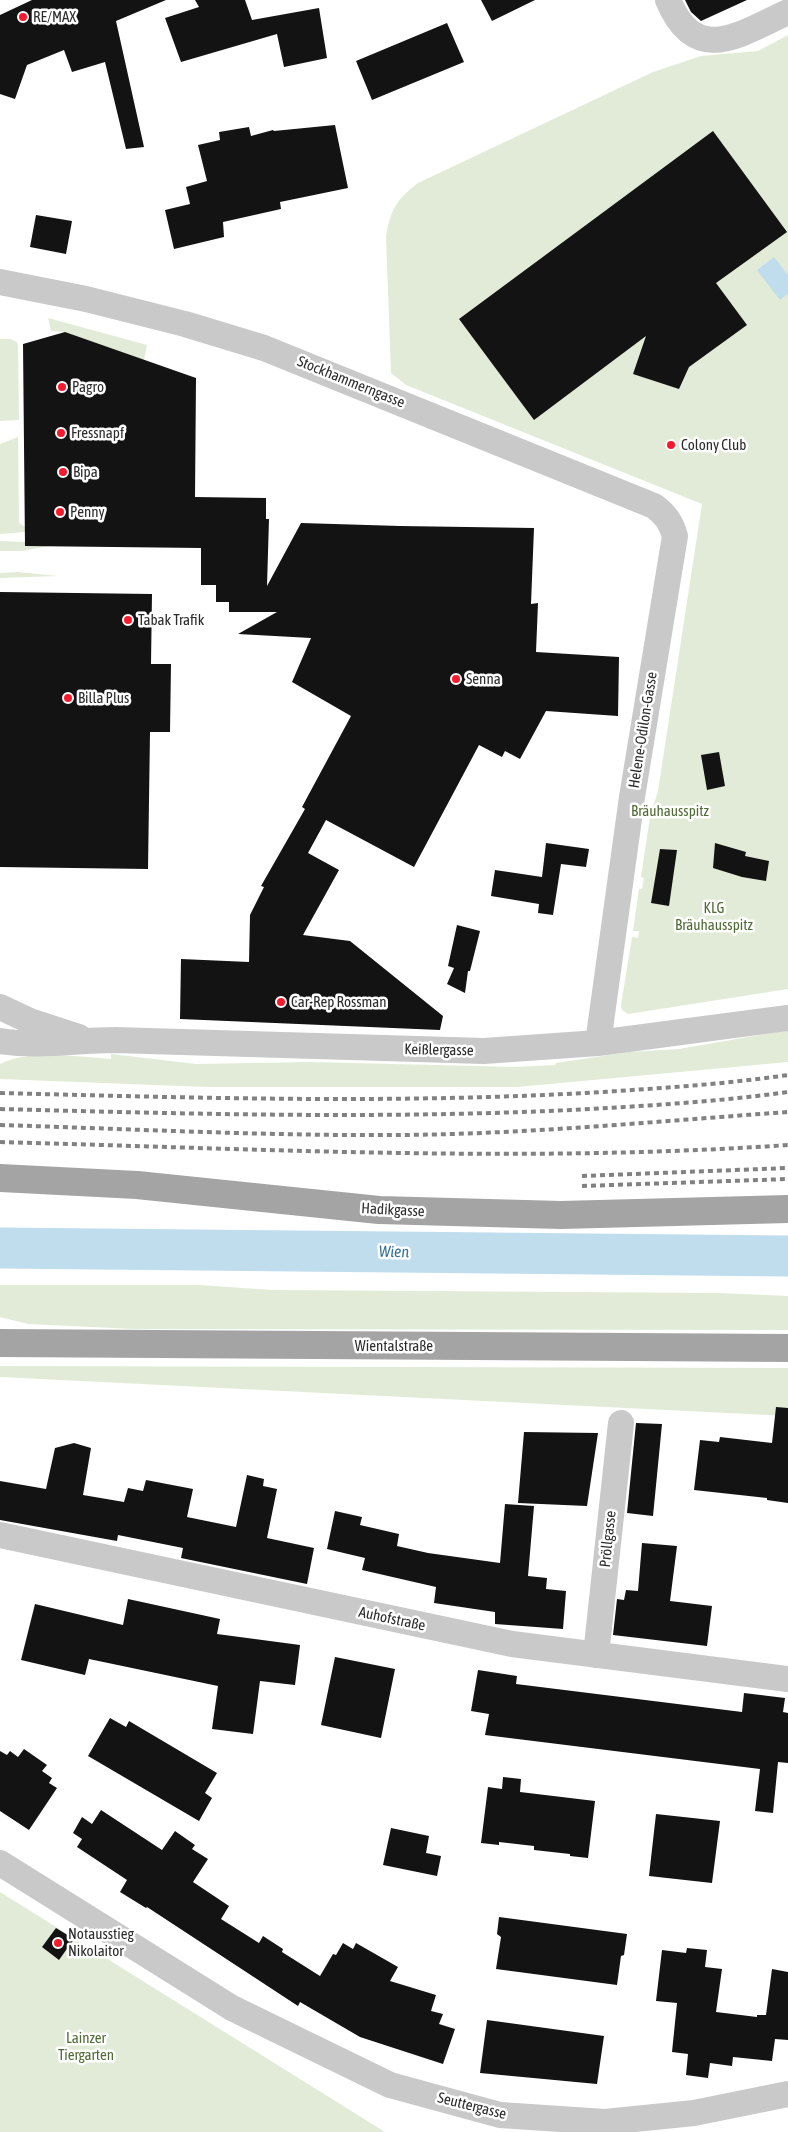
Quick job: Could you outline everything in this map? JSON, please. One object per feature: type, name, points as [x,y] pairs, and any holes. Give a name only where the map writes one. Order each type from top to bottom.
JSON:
[{"type":"main road","name":"Hadikgasse","points":[[0,1178],[136,1185],[379,1210],[561,1215],[788,1209]]},
{"type":"main road","name":"Wientalstraße","points":[[0,1343],[788,1348]]},
{"type":"street","points":[[668,0],[678,20],[686,29],[696,36],[708,40],[721,40],[744,32],[788,12]]},
{"type":"street","name":"Stockhammerngasse","points":[[0,282],[86,299],[185,324],[293,359],[654,506],[665,514],[672,524],[675,536]]},
{"type":"street","name":"Helene-Odilon-Gasse","points":[[598,1044],[632,797],[675,536]]},
{"type":"street","name":"Keißlergasse","points":[[0,1007],[30,1021],[89,1040]]},
{"type":"street","name":"Keißlergasse","points":[[0,1041],[22,1044],[54,1044],[89,1040],[484,1051],[598,1044],[788,1018]]},
{"type":"street","name":"Pröllgasse","points":[[596,1655],[621,1423]]},
{"type":"street","name":"Auhofstraße","points":[[0,1535],[512,1644],[788,1679]]},
{"type":"street","name":"Seuttergasse","points":[[0,1863],[232,2008],[390,2085],[500,2116],[614,2121],[694,2112],[788,2094]]},
{"type":"green space","name":"Colony Club","points":[[788,35],[788,989],[628,1014],[622,1010],[621,1005],[632,937],[638,938],[639,931],[633,931],[639,889],[642,889],[644,878],[641,877],[650,817],[658,791],[702,504],[406,385],[391,373],[386,236],[390,219],[396,206],[404,195],[418,183],[653,72],[701,56],[758,51]]},
{"type":"green space","points":[[48,318],[147,345],[144,360],[65,332],[51,331]]},
{"type":"green space","points":[[0,339],[11,339],[17,342],[18,346],[19,420],[0,421]]},
{"type":"green space","points":[[18,437],[19,523],[25,527],[25,532],[0,534],[0,444]]},
{"type":"green space","points":[[0,541],[25,542],[25,546],[49,546],[22,551],[0,551]]},
{"type":"green space","points":[[18,572],[58,576],[0,578],[0,573]]},
{"type":"green space","points":[[788,1030],[788,1062],[517,1087],[207,1087],[0,1079],[0,1064],[12,1059],[40,1055],[111,1059],[111,1054],[196,1064],[311,1062],[515,1067],[555,1065],[556,1063],[629,1052],[679,1049]]},
{"type":"green space","points":[[0,1285],[199,1285],[273,1290],[719,1293],[788,1296],[788,1330],[133,1329],[28,1324],[0,1317]]},
{"type":"green space","points":[[0,1366],[788,1368],[788,1416],[0,1377]]},
{"type":"green space","name":"Lainzer Tiergarten","points":[[0,1892],[385,2132],[0,2132]]},
{"type":"water","points":[[774,257],[788,275],[788,294],[780,300],[757,270]]},
{"type":"building","points":[[32,0],[166,0],[116,21],[144,147],[126,149],[105,62],[72,72],[64,50],[27,65],[15,99],[0,94],[0,15]]},
{"type":"building","points":[[195,0],[245,0],[252,20],[319,8],[327,58],[284,67],[277,34],[181,62],[165,18],[199,7]]},
{"type":"building","points":[[481,0],[535,0],[492,21]]},
{"type":"building","points":[[685,0],[747,0],[701,21],[691,12]]},
{"type":"building","points":[[447,23],[464,62],[372,100],[356,61]]},
{"type":"building","points":[[335,125],[348,188],[280,202],[281,209],[223,222],[224,237],[174,249],[165,210],[190,204],[186,187],[207,181],[198,145],[220,140],[219,132],[249,127],[251,136],[273,130]]},
{"type":"building","points":[[713,131],[787,232],[716,283],[747,325],[689,367],[679,389],[633,374],[646,336],[534,420],[459,319]]},
{"type":"building","points":[[36,215],[72,221],[66,254],[30,247]]},
{"type":"building","points":[[65,332],[196,378],[195,497],[266,498],[266,519],[269,519],[267,586],[301,523],[534,528],[531,604],[538,603],[536,652],[619,657],[618,716],[546,711],[520,759],[505,751],[502,757],[479,745],[414,867],[326,820],[308,853],[339,870],[303,935],[350,941],[443,1016],[440,1030],[180,1019],[181,959],[249,962],[250,915],[264,887],[261,886],[305,809],[302,807],[351,716],[292,682],[311,638],[238,634],[277,612],[229,612],[229,602],[216,602],[216,585],[201,585],[201,548],[25,546],[23,344]]},
{"type":"building","name":"Billa Plus","points":[[0,592],[152,594],[151,664],[171,664],[170,732],[150,732],[148,869],[0,867]]},
{"type":"building","points":[[719,752],[725,786],[707,790],[701,755]]},
{"type":"building","points":[[546,843],[589,849],[586,867],[561,864],[553,915],[538,913],[539,904],[491,896],[495,870],[542,877]]},
{"type":"building","points":[[715,843],[746,852],[745,856],[769,861],[766,881],[742,877],[713,868]]},
{"type":"building","points":[[660,849],[677,850],[669,906],[651,903]]},
{"type":"building","points":[[457,925],[480,931],[470,971],[468,971],[465,993],[447,984],[454,968],[448,966]]},
{"type":"building","points":[[776,1407],[788,1408],[788,1503],[767,1500],[767,1498],[694,1490],[700,1440],[719,1442],[720,1437],[772,1443]]},
{"type":"building","points":[[636,1423],[662,1424],[653,1516],[627,1513]]},
{"type":"building","points":[[524,1432],[598,1433],[587,1506],[518,1503]]},
{"type":"building","points":[[74,1443],[91,1448],[83,1495],[124,1502],[128,1488],[143,1491],[146,1480],[193,1489],[187,1517],[236,1527],[247,1475],[264,1479],[263,1486],[277,1489],[267,1538],[314,1548],[307,1584],[181,1558],[183,1548],[118,1535],[117,1541],[0,1520],[0,1481],[46,1489],[55,1448]]},
{"type":"building","points":[[505,1504],[534,1506],[528,1576],[547,1578],[546,1589],[566,1591],[563,1629],[495,1624],[495,1612],[434,1603],[436,1587],[362,1570],[365,1558],[327,1549],[335,1511],[362,1517],[360,1525],[399,1534],[397,1546],[428,1553],[500,1563]]},
{"type":"building","points":[[642,1543],[677,1546],[670,1601],[712,1606],[707,1646],[613,1635],[617,1599],[624,1600],[626,1590],[638,1591]]},
{"type":"building","points":[[128,1599],[220,1619],[217,1634],[300,1645],[295,1685],[260,1681],[253,1734],[212,1729],[218,1686],[89,1659],[85,1675],[21,1660],[35,1604],[123,1625]]},
{"type":"building","points":[[335,1657],[395,1669],[381,1738],[321,1725]]},
{"type":"building","points":[[478,1670],[517,1676],[516,1684],[742,1712],[744,1693],[785,1698],[783,1712],[788,1713],[788,1763],[778,1762],[773,1813],[755,1811],[760,1769],[485,1735],[489,1714],[471,1711]]},
{"type":"building","points":[[110,1718],[126,1727],[129,1721],[217,1773],[205,1793],[212,1798],[199,1821],[88,1756]]},
{"type":"building","points":[[24,1749],[47,1765],[42,1771],[52,1778],[49,1783],[57,1788],[29,1830],[0,1811],[0,1751],[7,1755],[10,1751],[18,1757]]},
{"type":"building","points":[[503,1777],[521,1779],[520,1792],[595,1801],[588,1858],[534,1850],[534,1846],[499,1842],[499,1845],[481,1843],[488,1787],[502,1789]]},
{"type":"building","points":[[101,1810],[162,1850],[175,1831],[195,1845],[192,1849],[208,1859],[193,1882],[229,1906],[221,1919],[259,1943],[263,1936],[283,1949],[282,1952],[320,1976],[333,1954],[336,1955],[343,1943],[353,1949],[356,1943],[398,1967],[390,1981],[436,1995],[431,2011],[443,2014],[439,2024],[455,2029],[443,2064],[360,2037],[300,2002],[298,2006],[147,1907],[120,1892],[127,1880],[77,1847],[82,1839],[73,1833],[82,1817],[92,1824]]},
{"type":"building","points":[[656,1814],[720,1821],[712,1883],[649,1876]]},
{"type":"building","points":[[391,1828],[429,1836],[426,1853],[441,1856],[437,1876],[383,1865]]},
{"type":"building","points":[[499,1917],[627,1934],[624,1955],[621,1956],[617,1985],[496,1969],[501,1937],[497,1934]]},
{"type":"building","name":"Notausstieg Nikolaitor","points":[[56,1928],[74,1939],[59,1960],[42,1947]]},
{"type":"building","points":[[687,1948],[707,1950],[705,1967],[722,1969],[716,2012],[757,2017],[757,2015],[766,2015],[772,1969],[788,1972],[788,2040],[775,2039],[772,2061],[733,2057],[732,2066],[710,2063],[708,2078],[686,2075],[688,2054],[672,2052],[677,2003],[656,2001],[662,1950],[686,1953]]},
{"type":"building","points":[[487,2020],[604,2036],[597,2084],[480,2073]]},
{"type":"waterway","name":"Wien","points":[[0,1248],[788,1256]]},
{"type":"railway","points":[[0,1093],[301,1099],[452,1098],[649,1089],[788,1075]]},
{"type":"railway","points":[[0,1109],[214,1114],[499,1113],[625,1107],[707,1101],[788,1092]]},
{"type":"railway","points":[[0,1125],[250,1133],[400,1135],[546,1130],[788,1112]]},
{"type":"railway","points":[[0,1142],[295,1151],[493,1154],[690,1150],[788,1145]]},
{"type":"railway","points":[[582,1176],[788,1168]]},
{"type":"railway","points":[[582,1186],[788,1179]]},
{"type":"place","name":"RE/MAX","points":[[23,17]]},
{"type":"place","name":"Pagro","points":[[62,387]]},
{"type":"place","name":"Fressnapf","points":[[61,433]]},
{"type":"place","name":"Colony Club","points":[[671,445]]},
{"type":"place","name":"Bipa","points":[[63,472]]},
{"type":"place","name":"Penny","points":[[60,512]]},
{"type":"place","name":"Tabak Trafik","points":[[128,620]]},
{"type":"place","name":"Senna","points":[[456,679]]},
{"type":"place","name":"Billa Plus","points":[[68,698]]},
{"type":"place","name":"Car-Rep Rossman","points":[[281,1002]]},
{"type":"place","name":"Notausstieg Nikolaitor","points":[[58,1943]]},
{"type":"park label","name":"Bräuhausspitz","points":[[670,811]]},
{"type":"park label","name":"KLG Bräuhausspitz","points":[[714,916]]}]
